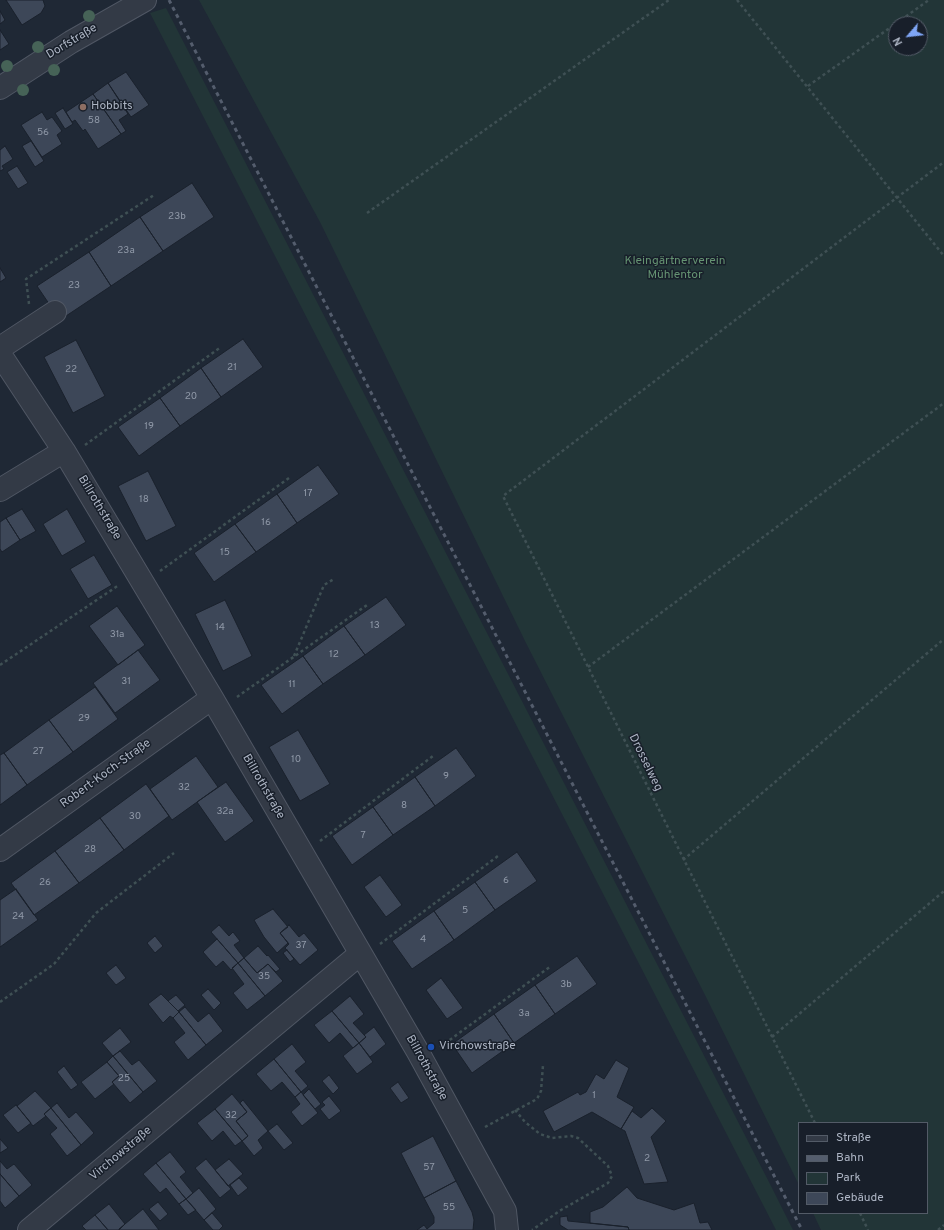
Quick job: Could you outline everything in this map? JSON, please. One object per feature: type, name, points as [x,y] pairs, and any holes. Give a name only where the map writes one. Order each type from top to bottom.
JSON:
[{"type":"street","name":"Dorfstraße","points":[[0,88],[71,42],[145,0]]},
{"type":"street","points":[[0,348],[55,312]]},
{"type":"street","name":"Billrothstraße","points":[[0,354],[66,454],[215,704],[422,1060],[505,1211],[507,1230]]},
{"type":"street","points":[[0,490],[66,454]]},
{"type":"street","name":"Robert-Koch-Straße","points":[[0,850],[215,704]]},
{"type":"street","name":"Virchowstraße","points":[[29,1230],[361,956]]},
{"type":"path","points":[[367,213],[669,0]]},
{"type":"path","points":[[737,0],[944,256]]},
{"type":"path","points":[[808,86],[929,0]]},
{"type":"path","points":[[897,198],[944,162]]},
{"type":"path","points":[[30,311],[26,279],[154,195]]},
{"type":"path","name":"Drosselweg","points":[[814,1122],[503,496],[897,198]]},
{"type":"path","points":[[66,454],[221,347]]},
{"type":"path","points":[[588,667],[944,403]]},
{"type":"path","points":[[0,665],[140,578],[290,478]]},
{"type":"path","points":[[294,657],[324,585],[334,579]]},
{"type":"path","points":[[215,704],[294,657],[367,605]]},
{"type":"path","points":[[683,860],[944,639]]},
{"type":"path","points":[[302,855],[433,756]]},
{"type":"path","points":[[0,1002],[54,964],[96,913],[174,853]]},
{"type":"path","points":[[361,956],[498,856]]},
{"type":"path","points":[[772,1037],[944,892]]},
{"type":"path","points":[[422,1060],[551,966]]},
{"type":"path","points":[[465,1138],[537,1099],[541,1091],[543,1065]]},
{"type":"path","points":[[516,1110],[525,1122],[540,1134],[552,1138],[570,1136],[578,1138],[608,1166],[612,1176],[608,1183],[561,1210],[532,1230]]},
{"type":"path","points":[[860,1214],[868,1230]]},
{"type":"path","points":[[938,1230],[944,1225]]},
{"type":"green space","name":"Kleingärtnerverein Mühlentor","points":[[199,0],[944,0],[944,1230],[821,1230],[813,1214],[928,1214],[928,1122],[798,1122],[798,1183],[705,995],[526,643],[320,222]]},
{"type":"green space","points":[[166,8],[793,1230],[776,1230],[150,13]]},
{"type":"building","points":[[6,0],[43,0],[45,6],[41,13],[22,25]]},
{"type":"building","points":[[0,11],[5,20],[0,24]]},
{"type":"building","points":[[0,30],[9,44],[0,50]]},
{"type":"building","points":[[126,72],[149,105],[131,117],[108,83]]},
{"type":"building","points":[[108,83],[128,114],[119,120],[126,131],[121,134],[93,94]]},
{"type":"building","points":[[93,94],[121,134],[98,149],[85,129],[83,131],[75,120],[72,122],[66,112]]},
{"type":"building","points":[[63,108],[73,124],[65,129],[55,113]]},
{"type":"building","points":[[42,112],[47,120],[52,117],[62,131],[57,135],[62,144],[42,157],[21,125]]},
{"type":"building","points":[[31,141],[44,161],[35,167],[22,146]]},
{"type":"building","points":[[5,146],[13,159],[2,166],[4,169],[0,171],[0,150]]},
{"type":"building","points":[[17,166],[28,183],[18,189],[7,172]]},
{"type":"building","points":[[192,183],[214,217],[163,251],[140,217]]},
{"type":"building","points":[[140,217],[163,251],[111,286],[89,252]]},
{"type":"building","points":[[89,252],[111,286],[60,320],[37,286]]},
{"type":"building","points":[[0,268],[6,278],[0,282]]},
{"type":"building","points":[[243,339],[263,367],[221,397],[201,368]]},
{"type":"building","points":[[76,340],[105,396],[73,413],[44,357]]},
{"type":"building","points":[[201,368],[221,397],[180,426],[160,398]]},
{"type":"building","points":[[160,398],[180,426],[139,456],[118,427]]},
{"type":"building","points":[[318,465],[339,494],[297,523],[277,494]]},
{"type":"building","points":[[148,471],[176,526],[146,541],[118,486]]},
{"type":"building","points":[[277,494],[297,523],[256,552],[235,524]]},
{"type":"building","points":[[22,509],[36,531],[20,540],[6,518]]},
{"type":"building","points":[[67,509],[86,542],[62,556],[43,524]]},
{"type":"building","points":[[6,518],[20,540],[2,552],[0,549],[0,522]]},
{"type":"building","points":[[235,524],[256,552],[214,582],[194,553]]},
{"type":"building","points":[[94,555],[112,585],[88,599],[70,569]]},
{"type":"building","points":[[386,597],[406,625],[365,655],[344,626]]},
{"type":"building","points":[[225,600],[252,656],[223,671],[195,614]]},
{"type":"building","points":[[117,606],[145,645],[118,665],[89,626]]},
{"type":"building","points":[[344,626],[365,655],[323,684],[303,656]]},
{"type":"building","points":[[138,650],[160,680],[115,713],[93,683]]},
{"type":"building","points":[[303,656],[323,684],[282,714],[261,685]]},
{"type":"building","points":[[95,687],[118,719],[73,752],[49,720]]},
{"type":"building","points":[[49,720],[73,752],[27,785],[4,753]]},
{"type":"building","points":[[298,730],[330,784],[300,801],[269,747]]},
{"type":"building","points":[[456,748],[476,776],[435,806],[415,777]]},
{"type":"building","points":[[4,753],[27,785],[0,805],[0,755]]},
{"type":"building","points":[[196,756],[218,787],[172,820],[150,789]]},
{"type":"building","points":[[415,777],[435,806],[393,835],[373,807]]},
{"type":"building","points":[[226,782],[254,821],[225,842],[197,802]]},
{"type":"building","points":[[146,784],[169,816],[124,850],[100,818]]},
{"type":"building","points":[[373,807],[393,835],[352,865],[332,836]]},
{"type":"building","points":[[100,818],[124,850],[79,883],[55,851]]},
{"type":"building","points":[[55,851],[79,883],[34,915],[11,883]]},
{"type":"building","points":[[517,852],[537,881],[495,910],[475,882]]},
{"type":"building","points":[[380,875],[402,905],[386,917],[364,887]]},
{"type":"building","points":[[475,882],[495,910],[454,940],[434,911]]},
{"type":"building","points":[[16,889],[38,920],[0,947],[0,900]]},
{"type":"building","points":[[273,909],[288,927],[280,933],[288,943],[277,953],[264,937],[254,920]]},
{"type":"building","points":[[434,911],[454,940],[412,969],[392,941]]},
{"type":"building","points":[[219,925],[229,936],[233,932],[240,941],[234,945],[244,958],[238,963],[211,932]]},
{"type":"building","points":[[289,925],[299,937],[304,933],[318,950],[300,965],[285,948],[289,944],[280,933]]},
{"type":"building","points":[[155,936],[163,946],[155,953],[147,943]]},
{"type":"building","points":[[217,939],[238,963],[231,970],[223,961],[216,967],[203,952]]},
{"type":"building","points":[[258,946],[280,969],[276,972],[268,964],[257,973],[244,958]]},
{"type":"building","points":[[287,950],[294,959],[290,962],[283,953]]},
{"type":"building","points":[[577,956],[597,984],[555,1014],[535,985]]},
{"type":"building","points":[[244,958],[257,973],[268,964],[283,981],[265,996],[238,963]]},
{"type":"building","points":[[238,963],[265,996],[247,1010],[233,993],[244,984],[232,968]]},
{"type":"building","points":[[116,965],[126,978],[116,985],[106,973]]},
{"type":"building","points":[[441,978],[463,1008],[447,1019],[426,990]]},
{"type":"building","points":[[535,985],[555,1014],[514,1043],[494,1014]]},
{"type":"building","points":[[208,989],[221,1003],[214,1010],[201,995]]},
{"type":"building","points":[[161,994],[179,1012],[173,1018],[170,1016],[163,1023],[148,1004]]},
{"type":"building","points":[[176,995],[185,1005],[178,1011],[168,1001]]},
{"type":"building","points":[[350,996],[364,1014],[353,1023],[366,1037],[359,1043],[332,1011]]},
{"type":"building","points":[[185,1007],[198,1022],[209,1013],[223,1031],[206,1045],[179,1012]]},
{"type":"building","points":[[332,1011],[359,1043],[353,1048],[340,1033],[329,1043],[314,1025]]},
{"type":"building","points":[[179,1012],[206,1045],[188,1060],[174,1042],[185,1033],[173,1018]]},
{"type":"building","points":[[494,1014],[514,1043],[472,1073],[452,1044]]},
{"type":"building","points":[[374,1027],[386,1044],[370,1057],[359,1043],[366,1037],[364,1035]]},
{"type":"building","points":[[120,1028],[131,1042],[113,1056],[102,1043]]},
{"type":"building","points":[[359,1043],[373,1062],[357,1074],[343,1056]]},
{"type":"building","points":[[292,1044],[306,1062],[295,1071],[308,1086],[301,1092],[274,1059]]},
{"type":"building","points":[[120,1051],[132,1065],[139,1060],[157,1081],[143,1092],[113,1056]]},
{"type":"building","points":[[113,1056],[143,1092],[130,1103],[112,1082],[119,1076],[107,1062]]},
{"type":"building","points":[[274,1059],[301,1092],[295,1097],[282,1082],[271,1091],[256,1074]]},
{"type":"building","points":[[616,1060],[629,1068],[617,1097],[634,1107],[621,1129],[592,1112],[554,1132],[543,1111],[578,1092],[580,1095],[586,1092],[596,1074],[604,1079]]},
{"type":"building","points":[[107,1062],[119,1076],[112,1082],[114,1084],[95,1099],[81,1082]]},
{"type":"building","points":[[64,1066],[78,1085],[71,1090],[57,1072]]},
{"type":"building","points":[[329,1075],[339,1088],[333,1094],[322,1081]]},
{"type":"building","points":[[398,1082],[409,1098],[401,1103],[390,1088]]},
{"type":"building","points":[[309,1089],[321,1104],[315,1109],[303,1095]]},
{"type":"building","points":[[35,1091],[51,1108],[44,1114],[46,1116],[33,1126],[17,1106]]},
{"type":"building","points":[[301,1092],[318,1113],[302,1126],[291,1112],[300,1104],[295,1097]]},
{"type":"building","points":[[232,1094],[247,1112],[236,1121],[248,1136],[242,1141],[215,1109]]},
{"type":"building","points":[[329,1096],[341,1111],[329,1120],[320,1109],[325,1105],[322,1102]]},
{"type":"building","points":[[243,1100],[268,1131],[258,1140],[263,1148],[254,1156],[242,1141],[248,1136],[236,1121],[247,1112],[240,1103]]},
{"type":"building","points":[[57,1103],[69,1118],[76,1112],[94,1133],[81,1145],[51,1108]]},
{"type":"building","points":[[16,1105],[31,1123],[18,1133],[3,1115]]},
{"type":"building","points":[[51,1108],[81,1145],[67,1156],[50,1134],[57,1128],[44,1114]]},
{"type":"building","points":[[652,1108],[666,1121],[651,1137],[668,1182],[644,1184],[625,1131],[621,1129],[632,1111],[641,1118]]},
{"type":"building","points":[[215,1109],[242,1141],[235,1146],[223,1131],[212,1141],[197,1123]]},
{"type":"building","points":[[277,1124],[293,1143],[284,1150],[268,1131]]},
{"type":"building","points":[[433,1136],[456,1181],[424,1198],[401,1153]]},
{"type":"building","points":[[0,1139],[8,1148],[0,1153]]},
{"type":"building","points":[[170,1152],[186,1172],[180,1177],[193,1193],[186,1199],[156,1163]]},
{"type":"building","points":[[206,1159],[231,1189],[220,1198],[195,1168]]},
{"type":"building","points":[[229,1159],[243,1174],[228,1186],[215,1170]]},
{"type":"building","points":[[0,1161],[7,1169],[14,1164],[32,1185],[19,1196],[0,1174]]},
{"type":"building","points":[[156,1163],[186,1199],[179,1204],[166,1188],[160,1193],[143,1174]]},
{"type":"building","points":[[0,1174],[19,1196],[5,1208],[0,1201]]},
{"type":"building","points":[[239,1178],[248,1188],[238,1196],[230,1185]]},
{"type":"building","points":[[456,1181],[472,1212],[474,1220],[473,1230],[417,1230],[424,1225],[427,1229],[434,1223],[434,1217],[424,1198]]},
{"type":"building","points":[[627,1187],[637,1198],[674,1210],[694,1203],[700,1223],[708,1222],[712,1230],[629,1230],[628,1227],[590,1223],[590,1212],[603,1207]]},
{"type":"building","points":[[199,1188],[216,1209],[204,1220],[186,1199]]},
{"type":"building","points":[[186,1199],[196,1210],[188,1215],[179,1204]]},
{"type":"building","points":[[158,1202],[168,1214],[160,1221],[149,1209]]},
{"type":"building","points":[[109,1204],[125,1224],[119,1230],[108,1230],[95,1215]]},
{"type":"building","points":[[143,1209],[159,1230],[119,1230],[119,1229]]},
{"type":"building","points":[[212,1213],[223,1226],[219,1230],[213,1230],[204,1220]]},
{"type":"building","points":[[95,1215],[108,1230],[86,1230],[82,1226]]},
{"type":"building","points":[[567,1216],[568,1221],[628,1227],[629,1230],[568,1230],[560,1225],[560,1217]]},
{"type":"railway","points":[[169,0],[802,1230]]},
{"type":"place","name":"Hobbits","points":[[83,107]]},
{"type":"place","name":"Virchowstraße","points":[[431,1047]]}]
